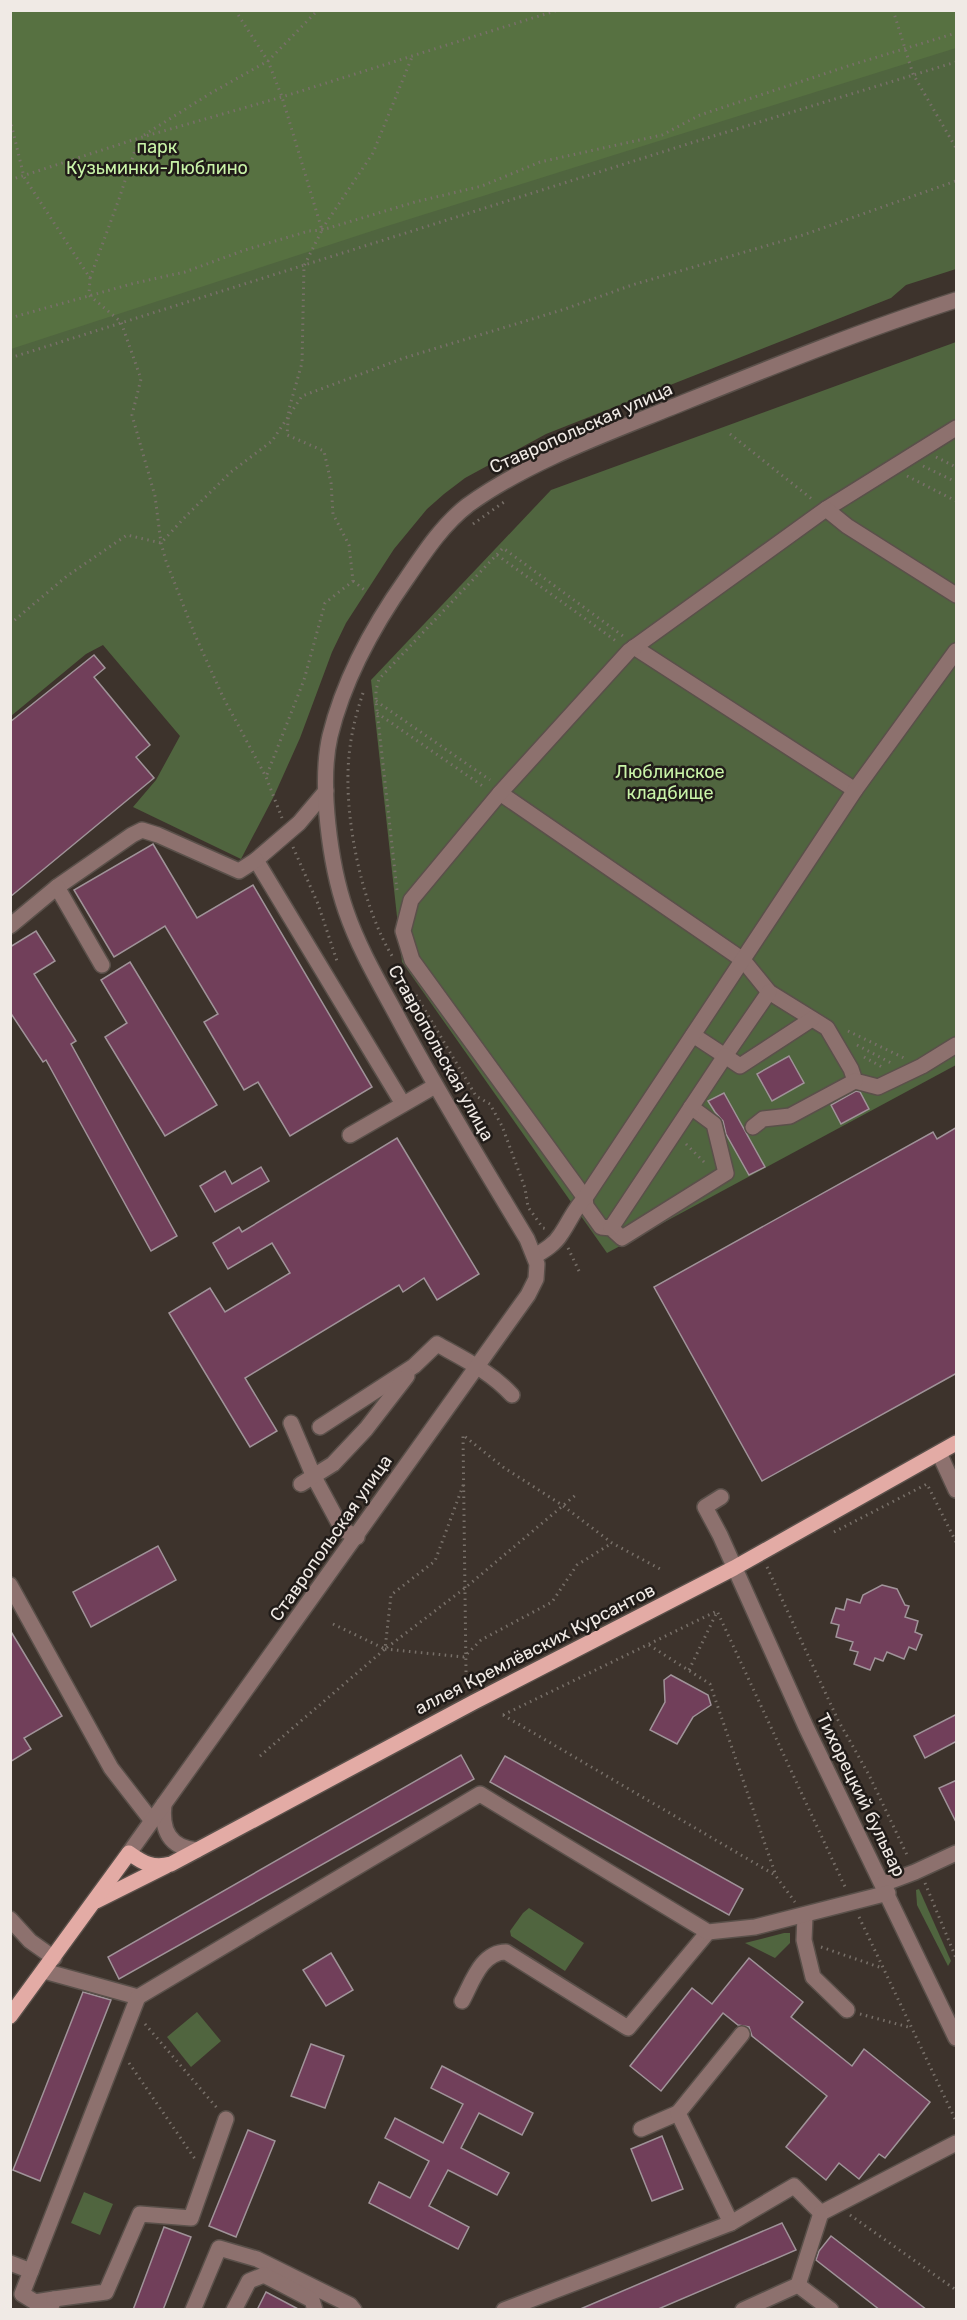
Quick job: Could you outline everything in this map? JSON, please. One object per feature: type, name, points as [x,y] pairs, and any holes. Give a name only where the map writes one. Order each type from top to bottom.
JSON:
[{"type":"main road","name":"аллея Кремлёвских Курсантов","points":[[95,1902],[734,1568],[957,1443]]},
{"type":"main road","points":[[129,1853],[144,1864],[153,1866],[171,1864]]},
{"type":"main road","name":"Ставропольская улица","points":[[10,2016],[129,1853]]},
{"type":"street","name":"Ставропольская улица","points":[[129,1853],[357,1537],[528,1295],[536,1279],[535,1256],[435,1086],[363,954],[346,910],[334,869],[326,791],[330,738],[365,643],[429,546],[465,508],[506,480],[630,424],[827,346],[957,300]]},
{"type":"street","points":[[691,1107],[714,1124],[726,1173],[622,1238],[611,1228],[601,1227],[586,1206],[585,1197],[412,960],[403,931],[411,900],[500,793],[632,649],[826,509],[957,428]]},
{"type":"street","points":[[826,509],[847,526],[957,595]]},
{"type":"street","points":[[632,649],[855,790]]},
{"type":"street","points":[[535,1256],[554,1244],[561,1234],[576,1207],[585,1197],[744,960],[855,790],[957,651]]},
{"type":"street","points":[[10,926],[57,887],[142,830],[239,871],[256,860],[293,828],[326,791]]},
{"type":"street","points":[[500,793],[744,960],[769,992],[812,1019],[834,1039],[855,1081]]},
{"type":"street","points":[[293,828],[328,825]]},
{"type":"street","points":[[256,860],[403,1104]]},
{"type":"street","points":[[57,887],[102,965]]},
{"type":"street","points":[[611,1228],[769,992]]},
{"type":"street","points":[[693,1035],[740,1066],[812,1019]]},
{"type":"street","points":[[753,1127],[763,1119],[790,1116],[855,1081],[878,1087],[911,1072],[957,1046]]},
{"type":"street","points":[[350,1135],[435,1086]]},
{"type":"street","points":[[307,1480],[333,1464],[366,1429],[414,1366],[437,1344],[478,1366],[501,1383],[512,1395]]},
{"type":"street","points":[[320,1427],[414,1366]]},
{"type":"street","points":[[291,1423],[307,1480],[342,1529],[357,1537]]},
{"type":"street","points":[[939,1453],[957,1490]]},
{"type":"street","name":"Тихорецкий бульвар","points":[[722,1497],[705,1507],[806,1727],[956,2033]]},
{"type":"street","points":[[10,1585],[111,1768],[124,1778],[152,1821]]},
{"type":"street","points":[[226,2119],[190,2218],[140,2214],[106,2292],[52,2304],[35,2302],[22,2294],[135,2003],[480,1794],[708,1932],[755,1928],[853,1903],[957,1852]]},
{"type":"street","points":[[164,1804],[163,1824],[166,1832],[181,1846],[197,1850]]},
{"type":"street","points":[[805,1916],[804,1940],[813,1977],[847,2010]]},
{"type":"street","points":[[10,1919],[30,1941],[54,1958]]},
{"type":"street","points":[[462,2001],[483,1961],[499,1952],[506,1952],[628,2028],[708,1932]]},
{"type":"street","points":[[44,1971],[135,2003]]},
{"type":"street","points":[[641,2129],[678,2113],[742,2034]]},
{"type":"street","points":[[678,2113],[731,2223]]},
{"type":"street","points":[[743,2310],[798,2284],[821,2212],[957,2143]]},
{"type":"street","points":[[504,2310],[731,2223],[794,2186],[821,2212]]},
{"type":"street","points":[[193,2310],[219,2248],[257,2259],[350,2305],[354,2310]]},
{"type":"street","points":[[10,2263],[31,2271]]},
{"type":"street","points":[[234,2310],[249,2282],[264,2275],[312,2300],[315,2310]]},
{"type":"street","points":[[798,2284],[831,2310]]},
{"type":"path","points":[[235,10],[268,61],[282,97],[322,230]]},
{"type":"path","points":[[89,295],[90,278],[139,138],[268,61],[318,10]]},
{"type":"path","points":[[10,180],[139,138],[282,97],[558,10]]},
{"type":"path","points":[[893,10],[913,74],[957,148]]},
{"type":"path","points":[[10,318],[89,295],[185,272],[245,250],[309,231],[322,230],[415,202],[482,186],[540,162],[662,135],[700,115],[957,33]]},
{"type":"path","points":[[366,591],[353,580],[349,545],[333,514],[331,483],[324,451],[287,435],[288,415],[302,363],[304,266],[322,230],[373,153],[412,57]]},
{"type":"path","points":[[10,358],[957,62]]},
{"type":"path","points":[[10,119],[24,177],[90,278]]},
{"type":"path","points":[[161,543],[231,472],[272,441],[302,396],[404,358],[565,309],[632,285],[803,236],[957,181]]},
{"type":"path","points":[[89,295],[121,322],[141,379],[132,415],[155,496],[161,543],[195,635],[223,698],[293,828],[338,963]]},
{"type":"path","points":[[730,434],[826,509]]},
{"type":"path","points":[[908,459],[957,482]]},
{"type":"path","points":[[892,468],[957,501]]},
{"type":"path","points":[[467,528],[505,502]]},
{"type":"path","points":[[10,624],[67,576],[127,535],[161,543]]},
{"type":"path","points":[[399,899],[377,713],[376,690],[379,679],[503,548],[622,634],[632,649]]},
{"type":"path","points":[[497,555],[632,649]]},
{"type":"path","points":[[266,777],[304,680],[325,603],[353,580]]},
{"type":"path","points":[[365,684],[354,721],[348,756],[348,790],[354,843],[362,880],[376,920],[397,964]]},
{"type":"path","points":[[376,701],[500,793]]},
{"type":"path","points":[[377,713],[500,793]]},
{"type":"path","points":[[415,994],[476,1096],[489,1104],[502,1126],[525,1188],[528,1207],[543,1228],[561,1234],[579,1271]]},
{"type":"path","points":[[834,1039],[836,1025],[911,1072]]},
{"type":"path","points":[[834,1039],[840,1037],[911,1072]]},
{"type":"path","points":[[834,1039],[847,1048],[911,1072]]},
{"type":"path","points":[[674,1132],[719,1177]]},
{"type":"path","points":[[466,1672],[464,1657],[463,1435],[503,1467],[562,1505],[612,1543],[662,1570]]},
{"type":"path","points":[[385,1649],[391,1595],[435,1561],[464,1482]]},
{"type":"path","points":[[827,1536],[927,1484],[957,1542]]},
{"type":"path","points":[[260,1756],[385,1649],[465,1588],[578,1493]]},
{"type":"path","points":[[464,1657],[481,1640],[552,1602],[577,1565],[612,1543]]},
{"type":"path","points":[[767,1567],[838,1720],[869,1775],[915,1872],[927,1885],[957,1958]]},
{"type":"path","points":[[717,1611],[503,1715],[775,1875]]},
{"type":"path","points":[[689,1670],[717,1611]]},
{"type":"path","points":[[717,1611],[882,1968],[957,2121]]},
{"type":"path","points":[[333,1624],[385,1649],[464,1657]]},
{"type":"path","points":[[648,1644],[710,1684],[775,1875],[805,1916]]},
{"type":"path","points":[[804,1940],[882,1968]]},
{"type":"path","points":[[135,2003],[226,2119]]},
{"type":"path","points":[[847,2010],[912,2028]]},
{"type":"path","points":[[118,2047],[206,2175]]},
{"type":"path","points":[[836,2205],[957,2290]]},
{"type":"green space","name":"парк Кузьминки-Люблино","points":[[956,10],[956,48],[381,228],[11,349],[11,11]]},
{"type":"green space","points":[[11,11],[956,11],[956,269],[906,285],[891,298],[546,434],[465,478],[444,494],[427,509],[394,549],[346,623],[332,652],[300,738],[274,796],[241,859],[133,807],[156,780],[180,736],[103,645],[86,654],[11,716]]},
{"type":"green space","name":"Люблинское кладбище","points":[[956,342],[956,1065],[607,1253],[402,962],[371,680],[551,490]]},
{"type":"green space","points":[[919,1889],[951,1961],[948,1966],[917,1905],[916,1890]]},
{"type":"green space","points":[[529,1908],[584,1943],[565,1971],[511,1936],[510,1931]]},
{"type":"green space","points":[[790,1933],[790,1943],[775,1958],[745,1943]]},
{"type":"green space","points":[[197,2012],[221,2041],[191,2067],[167,2037]]},
{"type":"green space","points":[[84,2192],[113,2204],[100,2235],[71,2223]]},
{"type":"building","points":[[94,655],[105,668],[94,677],[150,745],[136,757],[154,778],[10,897],[10,722]]},
{"type":"building","points":[[153,844],[197,918],[253,885],[372,1087],[290,1136],[258,1082],[244,1090],[204,1022],[218,1014],[165,926],[114,957],[74,890]]},
{"type":"building","points":[[36,931],[55,961],[34,974],[76,1041],[71,1044],[177,1236],[151,1251],[46,1060],[43,1062],[10,1012],[10,947]]},
{"type":"building","points":[[130,962],[217,1105],[165,1136],[105,1037],[127,1023],[101,980]]},
{"type":"building","points":[[789,1056],[804,1083],[772,1101],[757,1074]]},
{"type":"building","points":[[856,1091],[860,1092],[869,1109],[841,1124],[831,1105]]},
{"type":"building","points":[[724,1093],[765,1167],[749,1175],[726,1134],[723,1121],[708,1101]]},
{"type":"building","points":[[957,1127],[957,1373],[762,1481],[654,1287],[933,1132],[937,1139]]},
{"type":"building","points":[[397,1138],[479,1274],[437,1300],[424,1278],[403,1292],[399,1285],[245,1378],[277,1431],[250,1447],[169,1313],[210,1288],[225,1312],[290,1273],[272,1243],[228,1269],[213,1243],[239,1227],[242,1232]]},
{"type":"building","points":[[261,1167],[269,1181],[215,1212],[200,1186],[225,1171],[232,1184]]},
{"type":"building","points":[[158,1546],[176,1580],[91,1627],[73,1592]]},
{"type":"building","points":[[882,1585],[897,1589],[905,1605],[909,1606],[905,1617],[918,1621],[915,1632],[922,1635],[916,1650],[909,1647],[904,1659],[887,1652],[883,1661],[875,1658],[870,1670],[854,1664],[858,1652],[850,1650],[853,1642],[836,1637],[839,1625],[831,1623],[836,1608],[844,1610],[847,1599],[860,1603],[863,1595]]},
{"type":"building","points":[[10,1630],[62,1716],[24,1738],[31,1749],[10,1762]]},
{"type":"building","points":[[671,1675],[708,1695],[711,1705],[693,1717],[677,1744],[650,1730],[665,1702],[664,1680]]},
{"type":"building","points":[[957,1714],[957,1741],[925,1758],[914,1736]]},
{"type":"building","points":[[461,1755],[474,1779],[119,1979],[108,1957]]},
{"type":"building","points":[[505,1756],[743,1889],[729,1915],[490,1782]]},
{"type":"building","points":[[957,1780],[957,1824],[939,1788]]},
{"type":"building","points":[[331,1953],[353,1990],[326,2006],[303,1970]]},
{"type":"building","points":[[749,1958],[803,2002],[791,2017],[852,2066],[864,2049],[930,2102],[885,2158],[879,2154],[859,2179],[839,2163],[826,2180],[786,2147],[827,2096],[752,2036],[749,2027],[738,2025],[723,2013],[661,2091],[630,2066],[692,1988],[712,2004]]},
{"type":"building","points":[[83,1992],[111,2000],[40,2181],[13,2170]]},
{"type":"building","points":[[311,2044],[344,2056],[325,2108],[291,2096]]},
{"type":"building","points":[[442,2066],[533,2113],[522,2135],[479,2113],[461,2148],[509,2173],[497,2195],[448,2170],[429,2206],[469,2227],[458,2249],[369,2203],[379,2182],[410,2198],[429,2161],[385,2138],[395,2118],[443,2143],[463,2104],[431,2088]]},
{"type":"building","points":[[248,2130],[275,2141],[236,2237],[209,2226]]},
{"type":"building","points":[[662,2136],[683,2189],[652,2201],[631,2149]]},
{"type":"building","points":[[782,2223],[796,2250],[656,2310],[578,2310]]},
{"type":"building","points":[[164,2227],[191,2237],[163,2310],[133,2310]]},
{"type":"building","points":[[831,2236],[927,2310],[880,2310],[816,2260],[819,2251]]},
{"type":"building","points":[[266,2292],[300,2310],[257,2310]]}]
